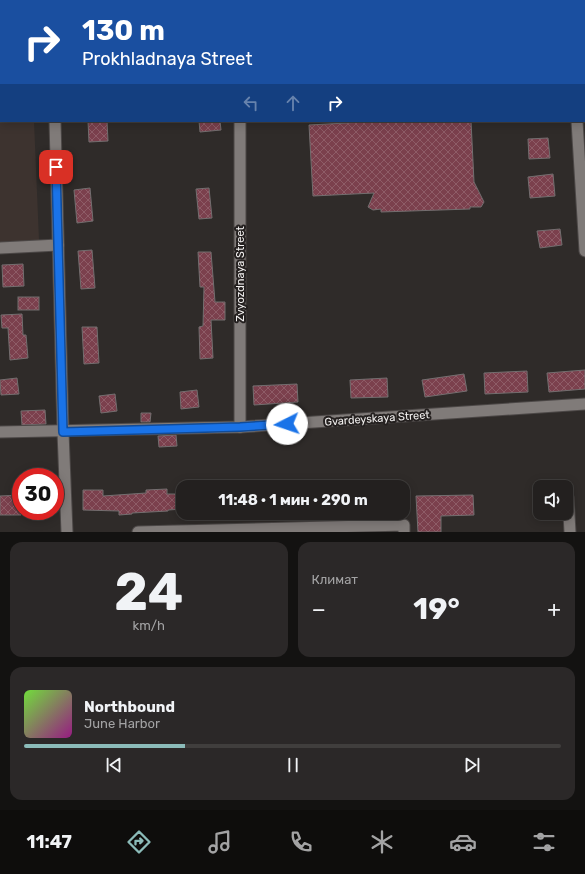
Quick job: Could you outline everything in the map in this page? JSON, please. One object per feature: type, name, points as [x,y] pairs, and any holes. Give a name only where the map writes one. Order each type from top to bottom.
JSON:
[{"type":"street","points":[[55,122],[67,532]]},
{"type":"street","name":"Zvyozdnaya Street","points":[[240,122],[240,427]]},
{"type":"street","points":[[578,122],[585,251]]},
{"type":"street","points":[[0,248],[58,245]]},
{"type":"street","name":"Gvardeyskaya Street","points":[[0,432],[63,432],[240,427],[585,404]]},
{"type":"street","points":[[569,520],[570,532]]},
{"type":"street","points":[[138,532],[404,528]]},
{"type":"shaded area","points":[[0,122],[34,122],[39,240],[0,243]]},
{"type":"building","points":[[88,122],[107,122],[108,141],[89,142]]},
{"type":"building","points":[[199,122],[220,122],[221,130],[200,132]]},
{"type":"building","points":[[365,122],[471,122],[474,182],[484,202],[481,207],[470,207],[470,209],[381,212],[381,209],[373,210],[368,207],[374,193],[313,196],[309,125]]},
{"type":"building","points":[[548,138],[550,158],[529,159],[528,139]]},
{"type":"building","points":[[553,174],[555,196],[530,198],[528,177]]},
{"type":"building","points":[[90,188],[93,221],[77,223],[74,190]]},
{"type":"building","points":[[209,188],[212,218],[199,219],[196,189]]},
{"type":"building","points":[[560,229],[562,245],[540,248],[537,231]]},
{"type":"building","points":[[92,250],[95,288],[81,289],[78,251]]},
{"type":"building","points":[[198,252],[211,252],[215,302],[225,302],[225,320],[211,320],[213,358],[200,359],[199,327],[203,326],[204,287],[200,287]]},
{"type":"building","points":[[23,264],[24,286],[3,287],[2,265]]},
{"type":"building","points":[[18,297],[39,297],[39,310],[18,310]]},
{"type":"building","points":[[22,314],[23,335],[26,335],[28,358],[10,360],[8,328],[2,328],[1,315]]},
{"type":"building","points":[[82,327],[97,327],[99,363],[84,364]]},
{"type":"building","points":[[585,370],[585,389],[549,392],[547,373]]},
{"type":"building","points":[[527,371],[528,392],[485,394],[484,373]]},
{"type":"building","points":[[464,374],[467,391],[425,397],[422,380]]},
{"type":"building","points":[[17,378],[19,394],[1,395],[0,380]]},
{"type":"building","points":[[387,378],[388,397],[351,398],[350,380]]},
{"type":"building","points":[[297,384],[298,402],[254,405],[253,386]]},
{"type":"building","points":[[197,390],[199,407],[181,409],[180,392]]},
{"type":"building","points":[[115,394],[117,411],[101,413],[99,396]]},
{"type":"building","points":[[45,410],[46,424],[22,425],[21,411]]},
{"type":"building","points":[[141,413],[151,413],[150,422],[141,422]]},
{"type":"building","points":[[176,435],[177,446],[159,447],[158,436]]},
{"type":"building","points":[[167,489],[167,494],[176,494],[176,509],[119,515],[119,511],[83,510],[83,490],[103,490],[103,496],[146,493],[146,490]]},
{"type":"building","points":[[12,495],[12,515],[0,515],[0,496]]},
{"type":"building","points":[[473,495],[474,515],[441,516],[441,532],[418,532],[416,496]]},
{"type":"route","points":[[56,167],[63,432],[240,427],[287,424]]}]
